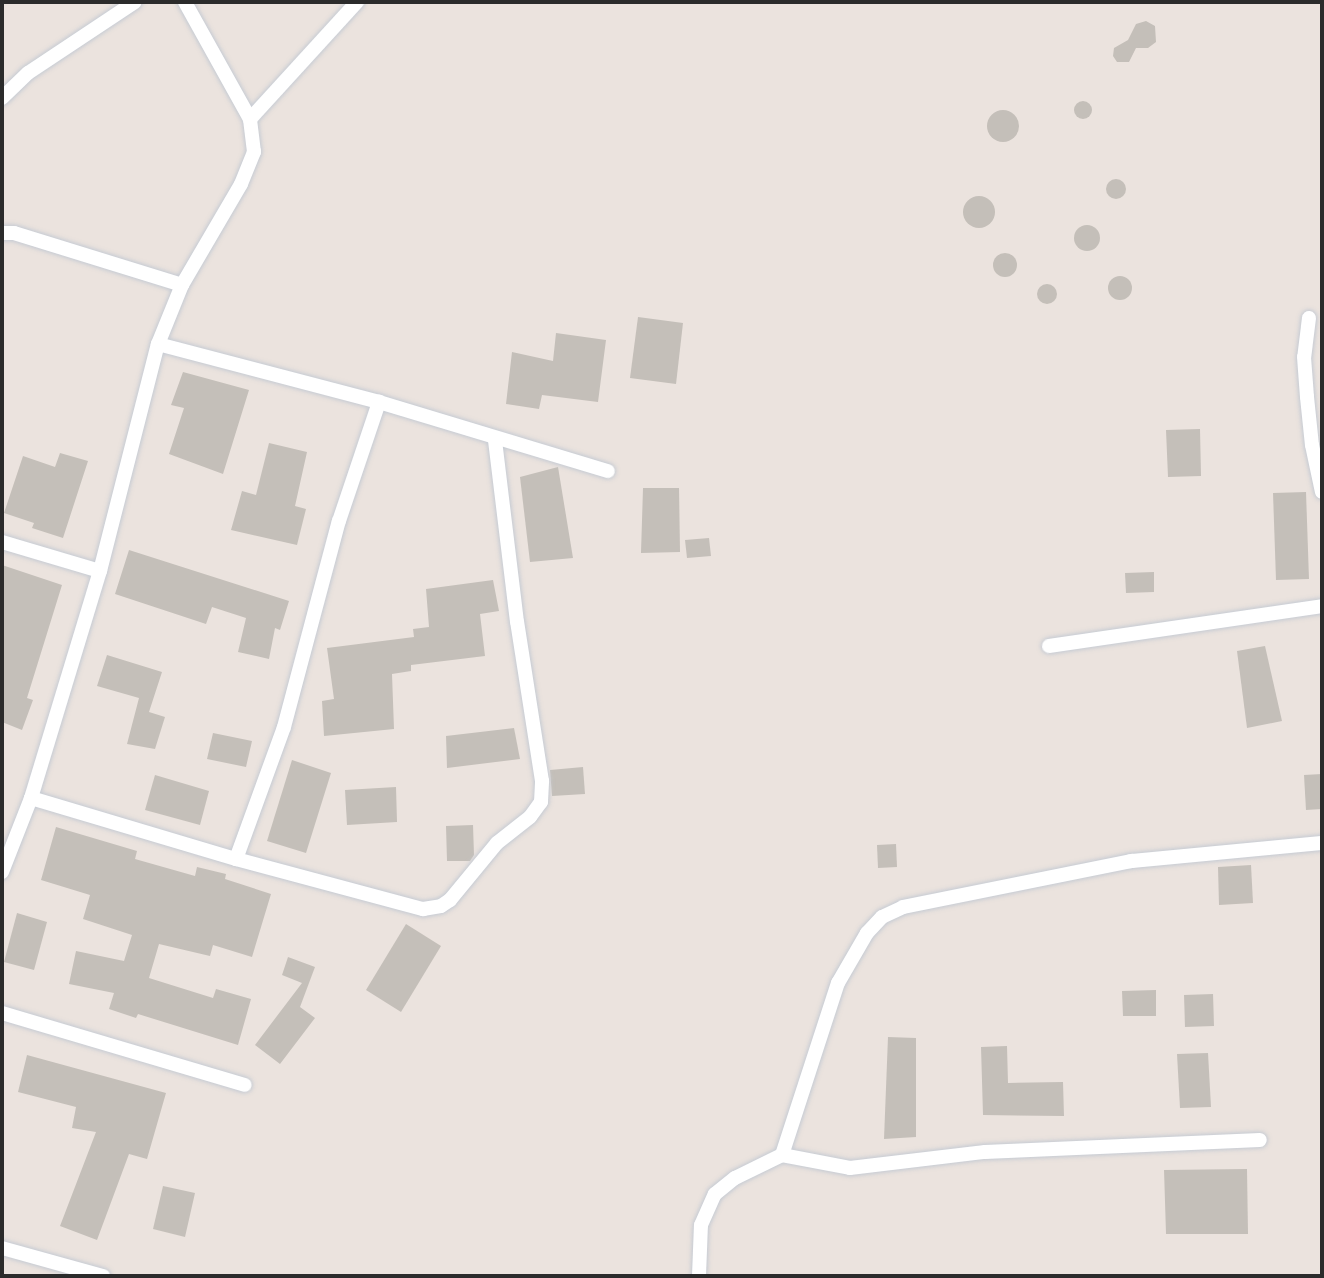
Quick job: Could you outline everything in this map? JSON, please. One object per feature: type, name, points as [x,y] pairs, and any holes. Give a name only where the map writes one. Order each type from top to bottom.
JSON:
[{"type":"street","points":[[2,98],[28,73],[135,2]]},
{"type":"street","points":[[2,872],[31,798],[100,571],[158,344],[182,285],[241,184],[254,152],[250,119],[185,2]]},
{"type":"street","points":[[250,119],[357,2]]},
{"type":"street","points":[[2,233],[14,233],[182,285]]},
{"type":"street","points":[[1309,318],[1304,357],[1312,445],[1322,492]]},
{"type":"street","points":[[158,344],[379,402],[495,440],[608,471]]},
{"type":"street","points":[[236,859],[284,727],[339,521],[379,402]]},
{"type":"street","points":[[31,798],[236,859],[423,909],[441,906],[497,843],[530,817],[541,802],[542,781],[517,622],[495,440]]},
{"type":"street","points":[[2,542],[100,571]]},
{"type":"street","points":[[1049,646],[1322,606]]},
{"type":"street","points":[[782,1155],[838,983],[867,933],[882,917],[903,907],[1131,861],[1322,843]]},
{"type":"street","points":[[2,1013],[245,1085]]},
{"type":"street","points":[[699,1276],[701,1225],[715,1194],[735,1178],[782,1155],[850,1168],[985,1152],[1260,1140]]},
{"type":"street","points":[[2,1248],[103,1276]]},
{"type":"building","points":[[1146,21],[1155,26],[1156,42],[1148,48],[1136,48],[1129,62],[1117,62],[1113,56],[1114,48],[1128,40],[1136,24]]},
{"type":"building","points":[[1083,101],[1092,110],[1083,119],[1074,110]]},
{"type":"building","points":[[1003,110],[1014,115],[1019,126],[1014,137],[1003,142],[992,137],[987,126],[992,115]]},
{"type":"building","points":[[1112,179],[1120,179],[1126,189],[1120,199],[1112,199],[1106,193],[1106,185]]},
{"type":"building","points":[[979,196],[990,201],[995,212],[990,223],[979,228],[968,223],[963,212],[968,201]]},
{"type":"building","points":[[1087,225],[1096,229],[1100,238],[1096,247],[1087,251],[1078,247],[1074,238],[1078,229]]},
{"type":"building","points":[[1005,253],[1013,257],[1017,265],[1013,273],[1005,277],[997,273],[993,265],[997,257]]},
{"type":"building","points":[[1120,276],[1131,283],[1132,288],[1125,299],[1120,300],[1109,293],[1108,288],[1115,277]]},
{"type":"building","points":[[1047,284],[1054,287],[1057,294],[1054,301],[1047,304],[1040,301],[1037,294],[1040,287]]},
{"type":"building","points":[[638,317],[683,323],[676,384],[630,378]]},
{"type":"building","points":[[556,333],[606,340],[598,402],[542,395],[539,409],[506,404],[512,352],[553,361]]},
{"type":"building","points":[[183,372],[249,390],[223,474],[169,454],[184,408],[171,405]]},
{"type":"building","points":[[1200,429],[1201,476],[1168,477],[1166,430]]},
{"type":"building","points":[[269,443],[307,452],[295,506],[306,509],[297,545],[231,530],[242,491],[256,495]]},
{"type":"building","points":[[60,453],[88,461],[63,538],[32,528],[34,523],[4,513],[23,456],[55,467]]},
{"type":"building","points":[[558,467],[573,558],[530,562],[520,477]]},
{"type":"building","points":[[643,488],[679,488],[680,552],[641,553]]},
{"type":"building","points":[[1306,492],[1309,579],[1276,580],[1273,493]]},
{"type":"building","points":[[709,538],[711,556],[687,558],[685,540]]},
{"type":"building","points":[[129,550],[289,601],[280,630],[275,628],[269,659],[238,652],[246,618],[212,607],[206,624],[115,594]]},
{"type":"building","points":[[2,565],[62,585],[27,698],[33,700],[22,730],[2,722]]},
{"type":"building","points":[[1154,572],[1154,592],[1126,593],[1125,573]]},
{"type":"building","points":[[493,580],[499,611],[480,614],[485,656],[411,665],[411,671],[392,674],[394,729],[324,736],[322,701],[334,699],[327,648],[414,637],[413,629],[429,627],[426,589]]},
{"type":"building","points":[[1265,646],[1282,721],[1247,728],[1237,651]]},
{"type":"building","points":[[107,655],[162,672],[149,712],[165,717],[155,749],[127,744],[139,698],[97,686]]},
{"type":"building","points":[[514,728],[520,759],[447,768],[446,736]]},
{"type":"building","points":[[213,733],[252,741],[246,767],[207,759]]},
{"type":"building","points":[[292,760],[331,773],[306,853],[267,841]]},
{"type":"building","points":[[583,767],[585,794],[552,796],[550,770]]},
{"type":"building","points":[[1322,774],[1322,809],[1306,810],[1304,775]]},
{"type":"building","points":[[155,775],[209,791],[200,825],[145,810]]},
{"type":"building","points":[[396,787],[397,822],[347,825],[345,790]]},
{"type":"building","points":[[473,825],[474,855],[470,861],[447,861],[446,826]]},
{"type":"building","points":[[56,827],[137,851],[135,859],[195,876],[197,867],[226,874],[225,879],[271,894],[252,957],[213,945],[210,956],[159,944],[149,978],[213,998],[216,989],[251,999],[238,1045],[138,1014],[136,1018],[109,1009],[114,993],[69,984],[76,951],[124,961],[132,935],[83,919],[90,895],[41,880]]},
{"type":"building","points":[[896,844],[897,867],[878,868],[877,845]]},
{"type":"building","points":[[1251,865],[1253,903],[1219,905],[1218,867]]},
{"type":"building","points":[[17,913],[47,922],[34,970],[4,962]]},
{"type":"building","points":[[406,924],[441,946],[401,1012],[366,990]]},
{"type":"building","points":[[288,957],[315,967],[300,1007],[315,1018],[280,1064],[255,1045],[302,983],[282,975]]},
{"type":"building","points":[[1156,990],[1156,1016],[1123,1016],[1122,991]]},
{"type":"building","points":[[1213,994],[1214,1026],[1185,1027],[1184,995]]},
{"type":"building","points":[[888,1037],[916,1038],[916,1137],[884,1139]]},
{"type":"building","points":[[1007,1046],[1008,1083],[1063,1082],[1064,1116],[983,1115],[981,1047]]},
{"type":"building","points":[[1208,1053],[1211,1107],[1180,1108],[1177,1054]]},
{"type":"building","points":[[27,1055],[166,1093],[147,1159],[129,1154],[97,1240],[60,1226],[96,1132],[72,1128],[76,1107],[18,1092]]},
{"type":"building","points":[[1247,1169],[1248,1234],[1166,1234],[1164,1170]]},
{"type":"building","points":[[163,1186],[195,1193],[185,1237],[153,1229]]}]
